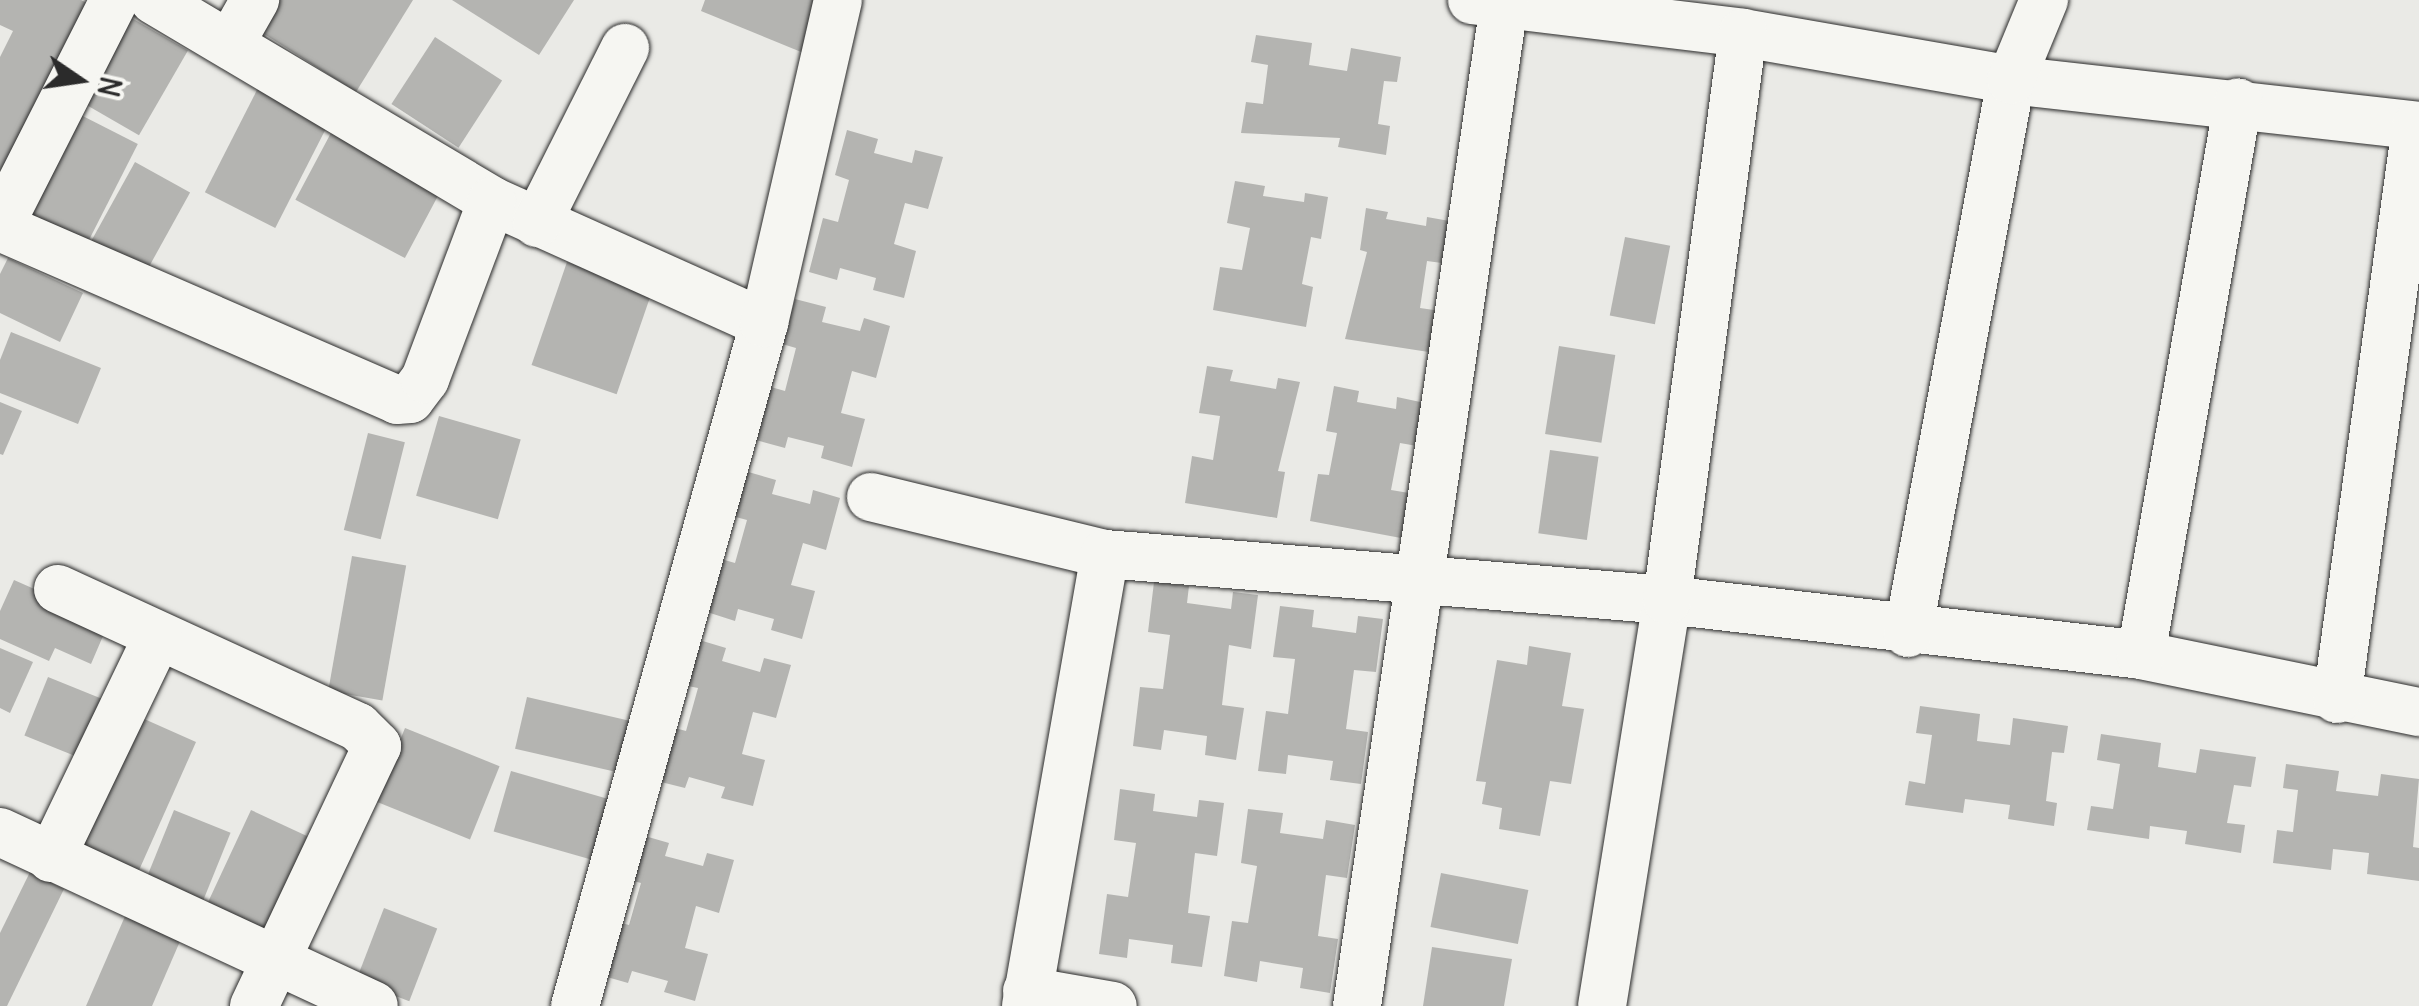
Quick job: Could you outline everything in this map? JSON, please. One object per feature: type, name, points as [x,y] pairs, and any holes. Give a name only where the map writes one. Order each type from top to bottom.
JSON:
[{"type":"street","points":[[114,0],[0,226],[397,400],[410,399],[426,379],[492,201]]},
{"type":"street","points":[[154,0],[492,201],[764,323]]},
{"type":"street","points":[[230,44],[255,0]]},
{"type":"street","points":[[575,1006],[764,323],[838,0]]},
{"type":"street","points":[[1908,632],[2011,80],[2044,0]]},
{"type":"street","points":[[1357,1006],[1425,577],[1488,2],[1744,32],[2011,80],[2238,102],[2418,126],[2337,699]]},
{"type":"street","points":[[1602,1006],[1668,600],[1744,32]]},
{"type":"street","points":[[537,223],[625,48]]},
{"type":"street","points":[[2140,655],[2238,102]]},
{"type":"street","points":[[871,497],[1105,554],[1425,577],[1668,600],[1908,632],[2140,655],[2337,699],[2419,712]]},
{"type":"street","points":[[1105,554],[1026,999],[1112,1006]]},
{"type":"street","points":[[58,589],[358,727],[378,746],[254,1006]]},
{"type":"street","points":[[51,858],[158,636]]},
{"type":"street","points":[[0,832],[374,1006]]},
{"type":"building","points":[[0,0],[81,0],[95,7],[0,201],[0,57],[13,31],[0,25]]},
{"type":"building","points":[[277,0],[413,0],[356,92],[258,30]]},
{"type":"building","points":[[452,0],[574,0],[539,55]]},
{"type":"building","points":[[705,0],[822,0],[806,54],[701,11]]},
{"type":"building","points":[[123,13],[188,50],[139,135],[74,98]]},
{"type":"building","points":[[1256,35],[1312,43],[1309,65],[1347,71],[1351,48],[1401,57],[1397,82],[1384,81],[1378,124],[1390,126],[1386,155],[1338,147],[1340,138],[1241,133],[1246,102],[1263,104],[1268,65],[1251,62]]},
{"type":"building","points":[[435,37],[502,81],[459,148],[391,104]]},
{"type":"building","points":[[258,88],[328,124],[275,228],[205,192]]},
{"type":"building","points":[[71,110],[138,144],[81,255],[14,221]]},
{"type":"building","points":[[847,130],[878,139],[874,153],[912,163],[915,150],[943,157],[928,209],[905,203],[894,244],[916,251],[904,298],[873,290],[876,278],[840,268],[837,280],[809,272],[823,218],[838,222],[849,180],[835,175]]},
{"type":"building","points":[[332,131],[441,189],[405,258],[295,200]]},
{"type":"building","points":[[135,162],[190,193],[139,285],[84,255]]},
{"type":"building","points":[[1235,181],[1265,186],[1263,196],[1304,202],[1305,193],[1328,197],[1321,239],[1311,237],[1302,284],[1313,287],[1306,327],[1213,310],[1220,267],[1242,270],[1250,228],[1227,223]]},
{"type":"building","points":[[1366,208],[1388,212],[1386,219],[1426,226],[1427,217],[1455,222],[1449,264],[1427,261],[1420,308],[1441,311],[1435,353],[1345,339],[1367,252],[1360,250]]},
{"type":"building","points":[[1625,237],[1670,246],[1655,324],[1610,316]]},
{"type":"building","points":[[8,258],[83,293],[60,342],[0,313],[0,274]]},
{"type":"building","points":[[567,262],[652,291],[617,394],[532,365]]},
{"type":"building","points":[[795,299],[826,307],[822,322],[860,331],[864,318],[890,326],[876,378],[852,371],[841,413],[865,419],[852,467],[821,458],[824,446],[788,437],[785,448],[756,440],[771,387],[785,391],[796,348],[782,344]]},
{"type":"building","points":[[11,332],[101,368],[78,424],[0,393],[0,360]]},
{"type":"building","points":[[1559,346],[1615,355],[1601,443],[1545,434]]},
{"type":"building","points":[[1207,366],[1233,370],[1230,381],[1276,389],[1278,378],[1300,382],[1278,471],[1285,472],[1277,518],[1185,503],[1192,456],[1213,460],[1220,416],[1199,413]]},
{"type":"building","points":[[1334,386],[1359,391],[1357,402],[1396,409],[1397,397],[1425,403],[1417,446],[1400,443],[1391,490],[1409,493],[1401,538],[1310,521],[1318,474],[1329,475],[1337,433],[1326,431]]},
{"type":"building","points":[[0,402],[22,411],[3,455],[0,454]]},
{"type":"building","points":[[439,416],[521,439],[498,519],[416,496]]},
{"type":"building","points":[[368,433],[405,442],[381,539],[344,530]]},
{"type":"building","points":[[1550,450],[1599,457],[1587,540],[1538,533]]},
{"type":"building","points":[[745,471],[776,480],[772,494],[810,504],[813,490],[840,498],[826,550],[803,543],[791,585],[815,591],[802,639],[771,630],[774,619],[738,609],[735,621],[707,612],[721,559],[735,563],[747,520],[732,516]]},
{"type":"building","points":[[352,556],[406,566],[382,700],[328,691]]},
{"type":"building","points":[[14,580],[109,622],[91,664],[55,648],[49,661],[0,639],[0,611]]},
{"type":"building","points":[[1154,582],[1189,586],[1187,603],[1231,609],[1233,592],[1258,595],[1251,649],[1229,645],[1222,705],[1244,708],[1236,760],[1205,755],[1207,736],[1164,730],[1161,750],[1133,746],[1140,687],[1163,689],[1170,635],[1148,632]]},
{"type":"building","points":[[1280,606],[1314,610],[1312,627],[1356,633],[1358,616],[1383,619],[1376,672],[1354,670],[1346,729],[1368,732],[1361,784],[1330,780],[1333,761],[1288,755],[1286,774],[1258,771],[1266,711],[1288,714],[1295,659],[1273,657]]},
{"type":"building","points":[[696,639],[726,648],[722,661],[760,672],[764,658],[791,665],[776,718],[753,712],[742,754],[765,760],[753,806],[721,798],[725,787],[689,777],[685,788],[657,781],[671,727],[686,731],[698,688],[683,685]]},
{"type":"building","points":[[1529,646],[1571,653],[1562,706],[1584,709],[1571,784],[1550,781],[1540,836],[1499,829],[1502,808],[1482,804],[1486,782],[1476,781],[1497,660],[1527,665]]},
{"type":"building","points":[[0,648],[33,662],[10,713],[0,708]]},
{"type":"building","points":[[48,677],[109,702],[86,760],[24,735]]},
{"type":"building","points":[[527,697],[638,723],[626,774],[515,749]]},
{"type":"building","points":[[1920,706],[1980,714],[1977,741],[2010,745],[2013,718],[2068,726],[2064,753],[2052,752],[2046,801],[2057,803],[2054,826],[2008,819],[2010,805],[1965,799],[1963,813],[1905,805],[1909,781],[1925,784],[1932,735],[1916,733]]},
{"type":"building","points":[[133,714],[196,742],[134,881],[71,853]]},
{"type":"building","points":[[405,728],[500,766],[470,839],[375,801]]},
{"type":"building","points":[[2101,734],[2161,743],[2158,767],[2196,773],[2200,749],[2256,757],[2251,787],[2234,785],[2227,823],[2245,825],[2241,853],[2185,844],[2187,831],[2150,826],[2149,839],[2087,830],[2091,806],[2113,809],[2120,764],[2097,760]]},
{"type":"building","points":[[2286,764],[2339,771],[2336,791],[2378,796],[2381,774],[2419,779],[2413,847],[2419,848],[2419,881],[2367,874],[2369,853],[2333,849],[2331,870],[2273,863],[2277,830],[2293,832],[2298,790],[2283,788]]},
{"type":"building","points":[[511,771],[621,802],[603,863],[494,832]]},
{"type":"building","points":[[1120,789],[1155,794],[1153,811],[1197,817],[1199,800],[1224,803],[1217,856],[1195,853],[1188,913],[1210,916],[1202,967],[1171,963],[1173,945],[1129,939],[1127,958],[1099,954],[1107,894],[1128,897],[1136,843],[1114,840]]},
{"type":"building","points":[[1248,809],[1283,813],[1280,833],[1323,839],[1326,820],[1355,825],[1347,878],[1326,875],[1318,936],[1338,939],[1330,993],[1300,988],[1303,968],[1260,961],[1257,982],[1224,976],[1232,921],[1248,923],[1257,866],[1241,863]]},
{"type":"building","points":[[174,810],[231,833],[197,915],[141,893]]},
{"type":"building","points":[[251,810],[312,838],[267,934],[206,906]]},
{"type":"building","points":[[638,834],[669,843],[665,856],[703,866],[707,853],[734,860],[719,913],[696,906],[685,948],[708,954],[695,1001],[664,992],[668,981],[632,971],[628,983],[600,975],[614,921],[629,925],[641,883],[626,879]]},
{"type":"building","points":[[30,872],[64,889],[7,1006],[0,1006],[0,933]]},
{"type":"building","points":[[1441,873],[1528,890],[1518,944],[1431,927]]},
{"type":"building","points":[[129,907],[184,932],[152,1006],[86,1006]]},
{"type":"building","points":[[384,908],[437,928],[409,1001],[356,981]]},
{"type":"building","points":[[1432,947],[1512,959],[1504,1006],[1423,1006]]}]
